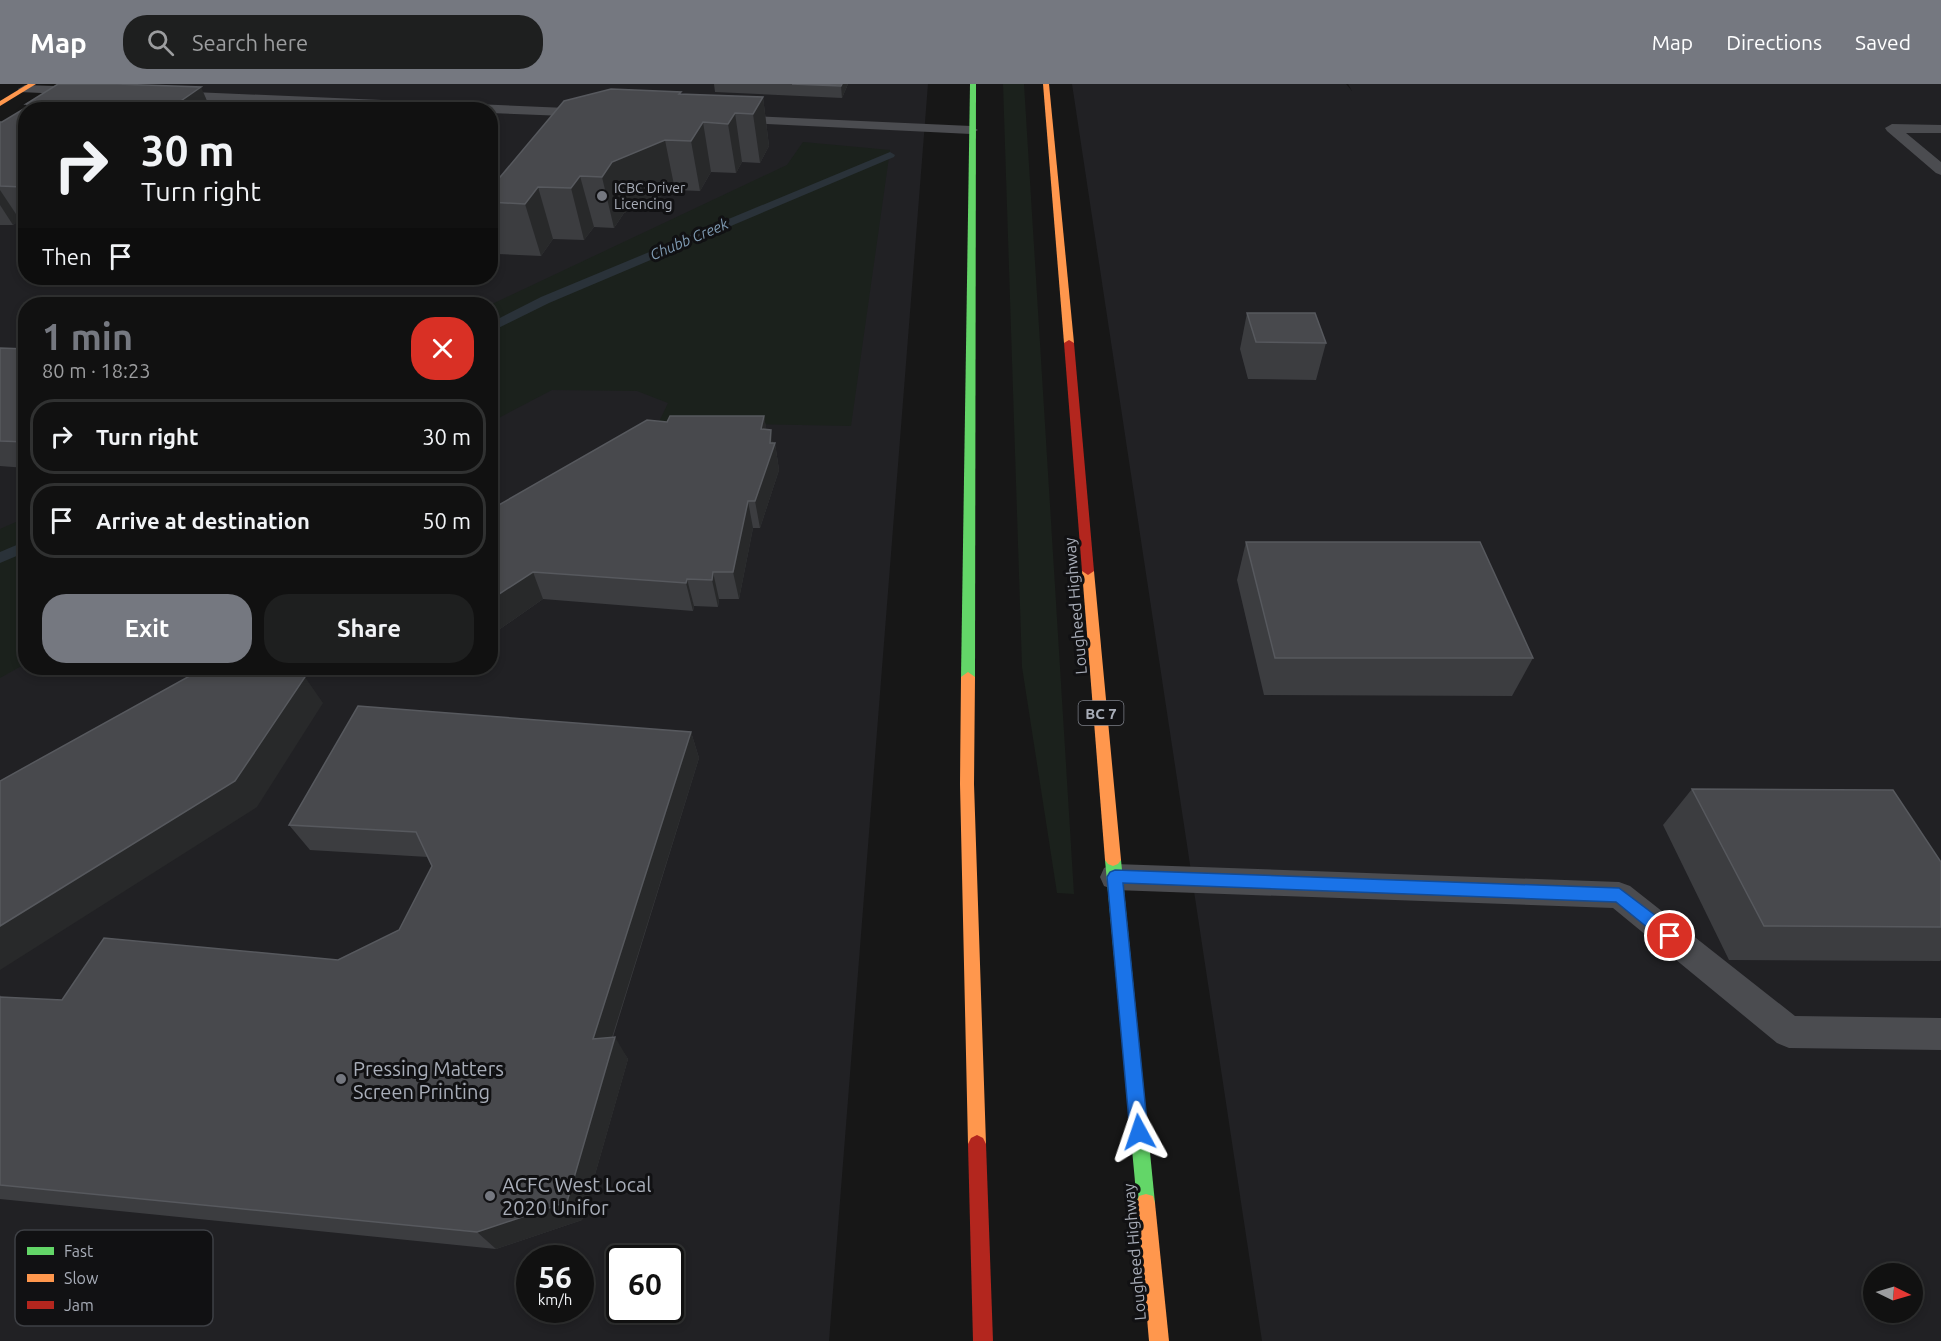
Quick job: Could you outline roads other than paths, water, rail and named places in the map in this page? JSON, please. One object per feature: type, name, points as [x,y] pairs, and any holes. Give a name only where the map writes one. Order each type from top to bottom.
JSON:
[{"type":"main road","points":[[973,84],[967,784],[983,1341]]},
{"type":"main road","name":"Lougheed Highway","points":[[1046,84],[1158,1341]]},
{"type":"main road","points":[[0,104],[29,86]]},
{"type":"lane","points":[[29,86],[103,92]]},
{"type":"lane","points":[[161,95],[325,102]]},
{"type":"lane","points":[[498,109],[606,114]]},
{"type":"lane","points":[[712,119],[971,130]]},
{"type":"lane","points":[[1941,129],[1892,128],[1941,170]]},
{"type":"lane","points":[[1115,877],[1619,895],[1789,1032],[1941,1034]]},
{"type":"waterway","name":"Chubb Creek","points":[[498,324],[545,300],[890,155]]},
{"type":"waterway","name":"Chubb Creek","points":[[0,558],[18,550]]},
{"type":"place","name":"ICBC Driver Licencing","points":[[602,196]]},
{"type":"place","name":"Pressing Matters Screen Printing","points":[[341,1079]]},
{"type":"place","name":"ACFC West Local 2020 Unifor","points":[[490,1196]]}]
